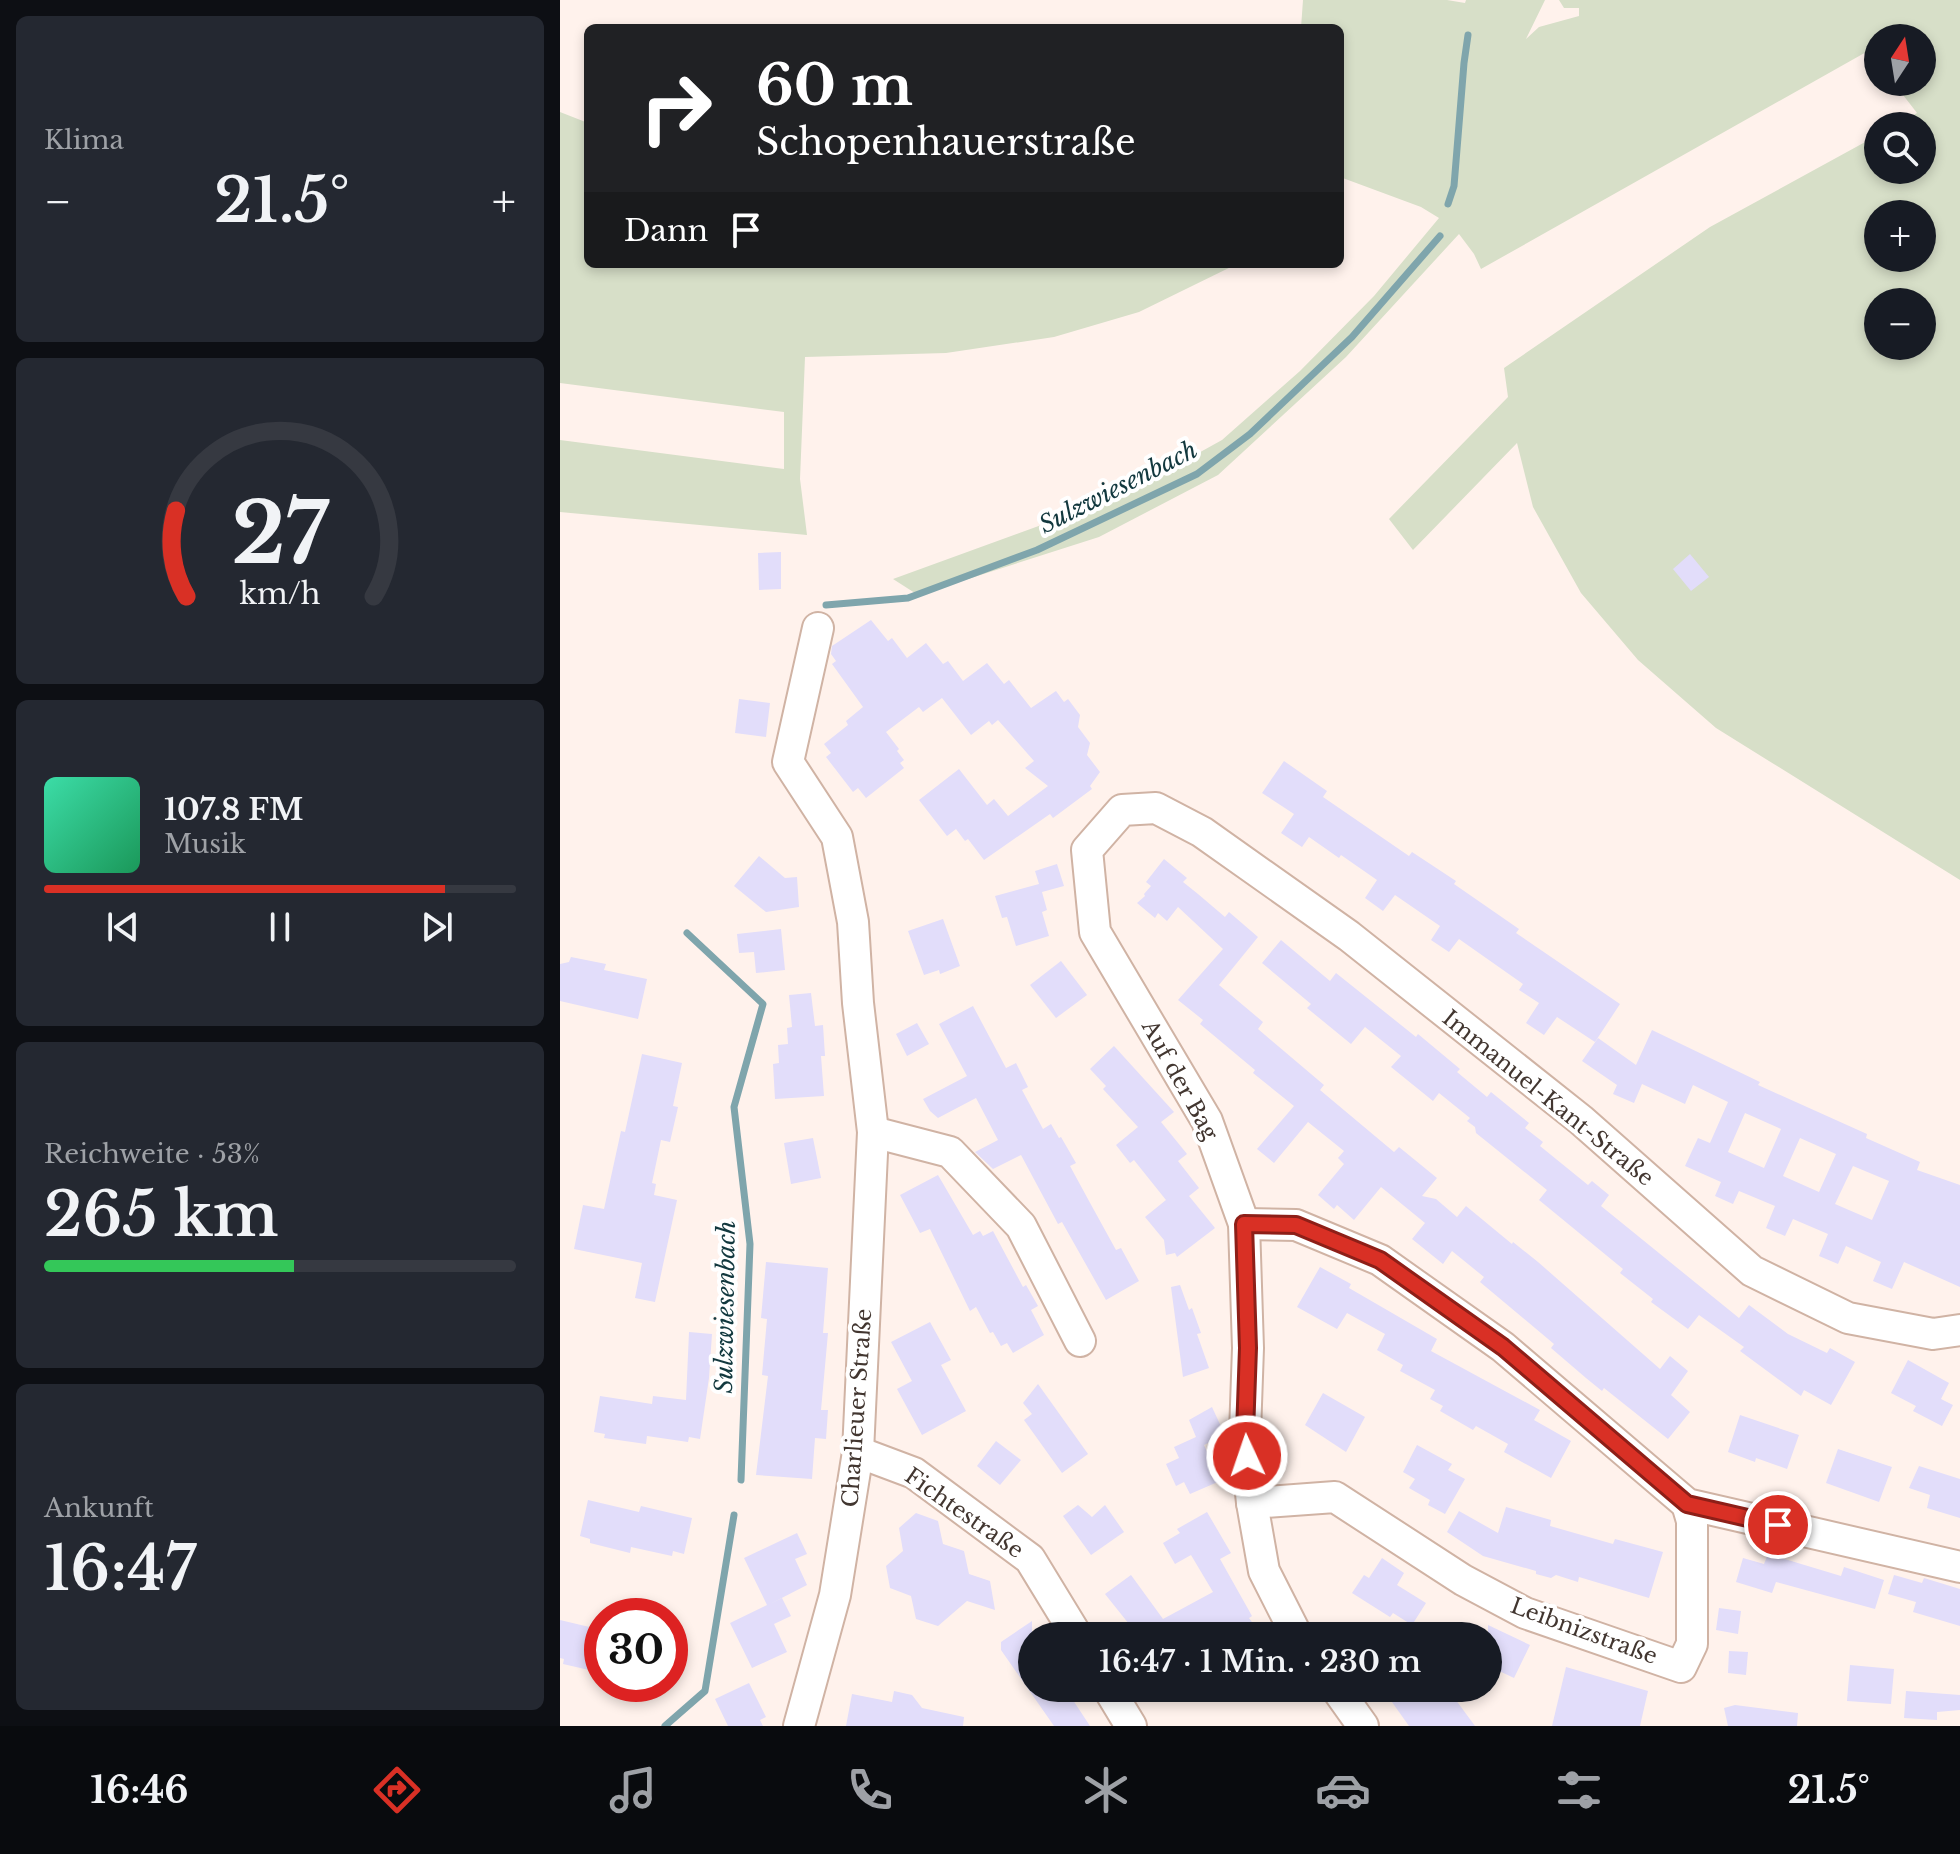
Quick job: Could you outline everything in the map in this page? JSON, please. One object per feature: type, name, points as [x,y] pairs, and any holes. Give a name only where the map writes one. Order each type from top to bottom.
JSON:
[{"type":"street","name":"Charlieuer Straße","points":[[799,1726],[835,1595],[858,1452],[873,1132],[858,1003],[853,922],[837,837],[788,762],[818,628]]},
{"type":"street","name":"Auf der Bag","points":[[1156,808],[1122,810],[1087,850],[1095,932],[1207,1121],[1244,1224],[1248,1348],[1245,1433],[1252,1503],[1264,1571],[1290,1622]]},
{"type":"street","name":"Immanuel-Kant-Straße","points":[[1156,808],[1202,832],[1349,936],[1581,1120],[1752,1271],[1848,1318],[1933,1334],[1960,1330]]},
{"type":"street","points":[[873,1132],[950,1152],[1021,1226],[1080,1341]]},
{"type":"street","points":[[1244,1224],[1296,1225],[1380,1260],[1503,1347],[1687,1504],[1960,1567]]},
{"type":"street","name":"Fichtestraße","points":[[858,1452],[914,1473],[1030,1559],[1068,1622]]},
{"type":"street","name":"Leibnizstraße","points":[[1252,1503],[1335,1497],[1463,1580],[1525,1613],[1681,1667],[1692,1644],[1692,1521],[1687,1504]]},
{"type":"street","points":[[1116,1702],[1131,1726]]},
{"type":"street","points":[[1346,1702],[1363,1726]]},
{"type":"green space","points":[[1303,0],[1447,0],[1465,3],[1466,0],[1545,0],[1526,39],[1539,27],[1579,16],[1579,8],[1564,8],[1559,0],[1960,0],[1960,880],[1716,728],[1638,660],[1581,593],[1533,507],[1517,443],[1413,550],[1389,519],[1508,397],[1504,368],[1710,227],[1864,143],[1864,184],[1936,184],[1936,112],[1916,112],[1904,96],[1936,96],[1936,24],[1864,24],[1864,53],[1481,269],[1459,234],[1346,357],[1218,475],[1099,537],[918,595],[893,579],[1121,496],[1222,440],[1300,371],[1374,296],[1439,218],[1421,207],[1344,178],[1344,24],[1301,24]]},
{"type":"green space","points":[[560,112],[584,121],[584,268],[1229,268],[1139,312],[1054,337],[946,353],[805,357],[800,479],[807,535],[560,512],[560,440],[784,469],[784,412],[560,383]]},
{"type":"building","points":[[781,552],[781,589],[759,590],[758,553]]},
{"type":"building","points":[[1690,554],[1709,577],[1691,591],[1673,569]]},
{"type":"building","points":[[871,620],[888,641],[892,638],[907,658],[926,643],[943,664],[948,661],[963,681],[987,663],[1004,684],[1009,680],[1031,708],[1056,691],[1064,702],[1068,699],[1080,715],[1078,727],[1090,743],[1087,755],[1100,772],[1090,786],[1092,789],[1053,818],[1050,814],[984,860],[956,829],[947,836],[919,800],[959,769],[987,805],[994,799],[1008,816],[1048,786],[1025,768],[1034,761],[998,720],[992,725],[989,721],[971,735],[942,698],[923,712],[919,707],[886,732],[899,749],[897,751],[904,760],[900,763],[904,768],[866,798],[858,788],[853,792],[826,757],[831,753],[824,744],[848,725],[846,721],[863,707],[832,664],[836,661],[831,654],[832,646]]},
{"type":"building","points":[[739,699],[770,703],[766,737],[735,733]]},
{"type":"building","points":[[1284,761],[1327,791],[1323,797],[1409,856],[1412,852],[1456,881],[1454,884],[1519,929],[1516,933],[1620,1004],[1595,1042],[1557,1017],[1544,1035],[1526,1023],[1539,1003],[1519,990],[1523,984],[1459,939],[1449,952],[1431,940],[1440,926],[1395,895],[1383,911],[1365,898],[1377,880],[1341,855],[1339,858],[1309,837],[1302,847],[1281,833],[1294,814],[1262,793]]},
{"type":"building","points":[[759,856],[785,878],[797,877],[799,907],[766,912],[734,886]]},
{"type":"building","points":[[1164,859],[1187,878],[1183,882],[1225,917],[1229,912],[1258,937],[1219,985],[1263,1022],[1258,1029],[1324,1085],[1320,1090],[1394,1152],[1399,1147],[1437,1178],[1422,1196],[1436,1199],[1457,1217],[1466,1206],[1538,1262],[1660,1369],[1670,1356],[1688,1371],[1671,1395],[1690,1412],[1668,1439],[1604,1388],[1602,1391],[1551,1348],[1554,1344],[1480,1282],[1484,1277],[1452,1251],[1443,1264],[1412,1239],[1425,1223],[1381,1187],[1354,1220],[1337,1205],[1334,1209],[1318,1195],[1344,1164],[1338,1158],[1344,1151],[1308,1122],[1274,1163],[1257,1149],[1294,1106],[1253,1073],[1255,1070],[1200,1024],[1203,1020],[1178,1000],[1223,949],[1178,907],[1167,921],[1158,913],[1155,918],[1137,903],[1151,886],[1146,882]]},
{"type":"building","points":[[1057,864],[1064,886],[1042,892],[1047,910],[1042,912],[1049,936],[1016,946],[1007,917],[1002,918],[995,896],[1039,884],[1035,871]]},
{"type":"building","points":[[943,919],[960,966],[940,974],[939,970],[924,975],[908,931]]},
{"type":"building","points":[[781,929],[785,970],[756,973],[754,952],[739,953],[737,934]]},
{"type":"building","points":[[1281,940],[1330,981],[1336,973],[1416,1037],[1418,1034],[1460,1069],[1457,1072],[1487,1097],[1491,1092],[1529,1123],[1525,1128],[1543,1142],[1540,1146],[1588,1185],[1592,1181],[1609,1195],[1601,1206],[1739,1318],[1749,1305],[1788,1334],[1827,1353],[1830,1348],[1855,1362],[1831,1405],[1804,1390],[1801,1396],[1740,1351],[1744,1347],[1699,1315],[1688,1329],[1651,1302],[1653,1299],[1620,1273],[1623,1269],[1539,1200],[1547,1190],[1476,1133],[1475,1127],[1467,1121],[1470,1118],[1439,1093],[1433,1101],[1391,1067],[1401,1056],[1365,1027],[1351,1044],[1307,1008],[1311,1004],[1262,963]]},
{"type":"building","points":[[571,957],[606,964],[604,970],[647,979],[638,1019],[560,1001],[560,964],[569,962]]},
{"type":"building","points":[[1061,961],[1087,995],[1056,1018],[1030,985]]},
{"type":"building","points":[[811,993],[815,1026],[823,1025],[825,1056],[821,1056],[824,1096],[775,1099],[773,1064],[779,1063],[778,1045],[788,1044],[787,1028],[792,1027],[789,995]]},
{"type":"building","points":[[973,1006],[1006,1068],[1016,1063],[1028,1087],[1022,1090],[1043,1129],[1051,1124],[1061,1137],[1076,1163],[1070,1166],[1116,1250],[1121,1248],[1139,1281],[1106,1300],[1062,1222],[1058,1224],[1021,1155],[993,1169],[975,1152],[998,1140],[976,1098],[938,1118],[923,1099],[967,1076],[939,1024]]},
{"type":"building","points":[[917,1023],[929,1044],[907,1056],[896,1034]]},
{"type":"building","points":[[1652,1030],[1760,1082],[1758,1085],[1867,1134],[1866,1138],[1920,1162],[1917,1170],[1960,1185],[1960,1287],[1904,1262],[1892,1289],[1873,1281],[1881,1262],[1846,1246],[1838,1264],[1819,1256],[1828,1234],[1793,1219],[1785,1236],[1766,1228],[1775,1206],[1739,1191],[1733,1204],[1715,1196],[1721,1182],[1685,1166],[1698,1138],[1710,1143],[1728,1102],[1693,1085],[1685,1104],[1642,1084],[1634,1103],[1613,1094],[1617,1085],[1582,1061],[1598,1038],[1636,1065]],"holes":[[[1745,1113],[1781,1129],[1764,1168],[1728,1152]],[[1800,1138],[1836,1154],[1819,1192],[1783,1176]],[[1853,1166],[1889,1181],[1872,1220],[1835,1204]]]},
{"type":"building","points":[[1114,1046],[1174,1112],[1161,1122],[1187,1154],[1178,1161],[1199,1188],[1189,1196],[1215,1228],[1177,1257],[1175,1253],[1166,1255],[1164,1240],[1145,1217],[1166,1200],[1134,1160],[1130,1163],[1116,1145],[1138,1127],[1103,1089],[1106,1086],[1090,1069]]},
{"type":"building","points":[[642,1054],[682,1063],[673,1106],[678,1107],[670,1142],[661,1140],[652,1183],[656,1184],[654,1195],[677,1200],[655,1302],[635,1298],[642,1263],[574,1249],[583,1205],[604,1209]]},
{"type":"building","points":[[813,1138],[821,1178],[791,1184],[784,1143]]},
{"type":"building","points":[[938,1175],[973,1235],[980,1231],[983,1236],[993,1231],[1023,1287],[1026,1285],[1038,1306],[1031,1310],[1044,1335],[1013,1353],[1007,1343],[1001,1346],[993,1332],[990,1333],[976,1307],[970,1311],[930,1229],[920,1233],[900,1195]]},
{"type":"building","points":[[766,1262],[828,1268],[823,1333],[828,1333],[821,1410],[828,1410],[826,1439],[815,1438],[812,1479],[756,1475],[768,1376],[762,1375],[767,1319],[761,1318]]},
{"type":"building","points":[[1320,1267],[1351,1284],[1349,1288],[1437,1339],[1431,1351],[1540,1410],[1534,1420],[1571,1441],[1551,1478],[1504,1452],[1508,1444],[1476,1426],[1473,1430],[1440,1411],[1443,1406],[1430,1399],[1435,1390],[1400,1371],[1403,1365],[1377,1350],[1385,1334],[1347,1313],[1337,1329],[1297,1307]]},
{"type":"building","points":[[1180,1285],[1201,1333],[1197,1334],[1209,1368],[1183,1377],[1171,1287]]},
{"type":"building","points":[[930,1322],[951,1360],[941,1365],[966,1411],[922,1435],[897,1389],[912,1381],[891,1342]]},
{"type":"building","points":[[689,1332],[712,1334],[700,1439],[689,1437],[688,1442],[647,1436],[646,1444],[604,1438],[605,1434],[594,1432],[600,1396],[652,1404],[653,1396],[686,1400]]},
{"type":"building","points":[[1908,1360],[1949,1383],[1941,1399],[1953,1405],[1942,1426],[1913,1411],[1916,1406],[1891,1393]]},
{"type":"building","points":[[1038,1384],[1088,1454],[1062,1473],[1024,1420],[1032,1414],[1023,1403]]},
{"type":"building","points":[[1323,1393],[1365,1417],[1346,1452],[1305,1425]]},
{"type":"building","points":[[1212,1407],[1225,1435],[1204,1445],[1220,1481],[1190,1494],[1184,1482],[1176,1486],[1166,1464],[1179,1458],[1174,1447],[1196,1437],[1189,1420]]},
{"type":"building","points":[[1740,1415],[1799,1435],[1787,1469],[1728,1452]]},
{"type":"building","points":[[996,1441],[1021,1460],[1000,1485],[977,1466]]},
{"type":"building","points":[[1417,1445],[1452,1464],[1448,1470],[1465,1479],[1445,1514],[1428,1505],[1430,1500],[1409,1488],[1415,1479],[1403,1472]]},
{"type":"building","points":[[1838,1449],[1892,1467],[1879,1502],[1826,1483]]},
{"type":"building","points":[[1919,1466],[1960,1479],[1960,1518],[1927,1508],[1930,1495],[1909,1488]]},
{"type":"building","points":[[588,1500],[639,1512],[641,1506],[692,1518],[684,1554],[673,1551],[672,1556],[631,1547],[630,1553],[590,1543],[590,1539],[580,1536]]},
{"type":"building","points":[[1078,1505],[1092,1517],[1105,1505],[1124,1532],[1091,1555],[1063,1516]]},
{"type":"building","points":[[1506,1507],[1551,1520],[1550,1526],[1613,1544],[1615,1539],[1663,1552],[1649,1598],[1579,1577],[1578,1582],[1556,1575],[1551,1578],[1536,1574],[1536,1571],[1483,1556],[1447,1532],[1459,1511],[1498,1533]]},
{"type":"building","points":[[1207,1512],[1231,1553],[1220,1559],[1252,1616],[1249,1618],[1252,1622],[1127,1622],[1105,1594],[1131,1575],[1163,1619],[1213,1592],[1191,1555],[1175,1564],[1163,1543],[1180,1533],[1177,1529]]},
{"type":"building","points":[[916,1513],[938,1521],[943,1544],[964,1551],[969,1574],[990,1581],[995,1610],[967,1601],[938,1626],[916,1619],[911,1596],[890,1588],[886,1566],[903,1551],[899,1528]]},
{"type":"building","points":[[797,1533],[807,1554],[795,1559],[807,1585],[770,1604],[782,1598],[791,1616],[774,1624],[787,1652],[752,1668],[730,1623],[767,1605],[744,1558]]},
{"type":"building","points":[[1768,1554],[1841,1576],[1844,1567],[1884,1580],[1875,1609],[1776,1582],[1772,1593],[1736,1582],[1743,1558],[1764,1564]]},
{"type":"building","points":[[1382,1558],[1404,1573],[1397,1585],[1426,1603],[1414,1622],[1407,1622],[1393,1613],[1390,1617],[1352,1593],[1364,1575],[1369,1578]]},
{"type":"building","points":[[1894,1575],[1922,1583],[1924,1578],[1960,1589],[1960,1626],[1913,1612],[1916,1602],[1888,1594]]},
{"type":"building","points":[[1719,1608],[1741,1611],[1738,1634],[1716,1630]]},
{"type":"building","points":[[560,1620],[584,1626],[584,1669],[563,1664],[564,1659],[560,1658]]},
{"type":"building","points":[[1018,1630],[1018,1674],[1001,1650],[1001,1642]]},
{"type":"building","points":[[1502,1632],[1530,1645],[1514,1678],[1502,1672]]},
{"type":"building","points":[[1729,1651],[1748,1652],[1746,1675],[1728,1673]]},
{"type":"building","points":[[1850,1665],[1894,1669],[1891,1704],[1847,1701]]},
{"type":"building","points":[[1566,1667],[1648,1691],[1640,1726],[1552,1726]]},
{"type":"building","points":[[749,1683],[766,1717],[760,1720],[763,1726],[728,1726],[715,1699]]},
{"type":"building","points":[[894,1691],[912,1695],[922,1708],[964,1717],[963,1726],[846,1726],[852,1694],[892,1702]]},
{"type":"building","points":[[1906,1691],[1960,1695],[1960,1710],[1937,1712],[1937,1720],[1904,1718]]},
{"type":"building","points":[[1037,1702],[1074,1702],[1090,1726],[1054,1726]]},
{"type":"building","points":[[1392,1702],[1457,1702],[1475,1726],[1409,1726]]},
{"type":"building","points":[[1735,1705],[1798,1713],[1797,1726],[1728,1726],[1724,1708]]},
{"type":"waterway","name":"Sulzwiesenbach","points":[[1448,204],[1454,186],[1468,35]]},
{"type":"waterway","name":"Sulzwiesenbach","points":[[826,605],[908,598],[1037,550],[1197,474],[1250,434],[1352,337],[1440,236]]},
{"type":"waterway","name":"Sulzwiesenbach","points":[[687,933],[763,1004],[734,1107],[750,1244],[741,1480]]},
{"type":"waterway","name":"Sulzwiesenbach","points":[[665,1726],[705,1691],[734,1515]]},
{"type":"route","points":[[1247,1456],[1244,1224],[1296,1225],[1380,1260],[1503,1347],[1687,1504],[1778,1525]]}]
